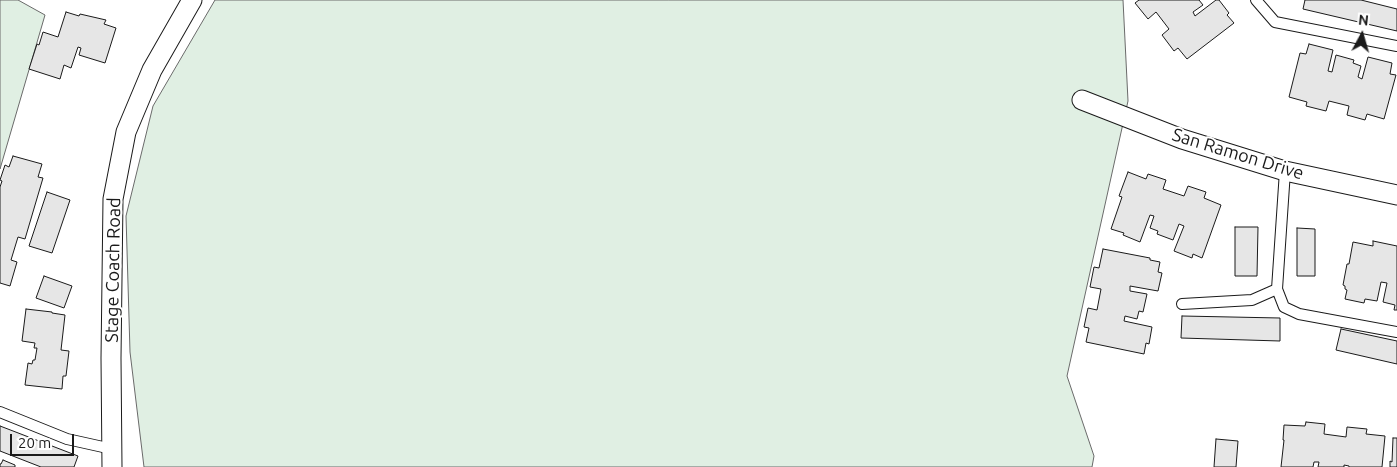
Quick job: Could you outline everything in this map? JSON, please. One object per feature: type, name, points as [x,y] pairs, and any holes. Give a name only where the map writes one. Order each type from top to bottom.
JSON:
[{"type":"street","name":"Stage Coach Road","points":[[112,458],[113,199],[126,132],[152,70],[192,0]]},
{"type":"street","name":"San Ramon Drive","points":[[1082,100],[1182,139],[1284,171],[1397,194]]},
{"type":"lane","points":[[1256,0],[1275,22],[1397,46]]},
{"type":"lane","points":[[1284,171],[1277,289],[1284,307],[1299,314],[1397,332]]},
{"type":"lane","points":[[1182,304],[1252,300],[1277,289]]},
{"type":"lane","points":[[0,412],[112,458]]},
{"type":"green space","points":[[0,0],[18,0],[45,15],[0,169]]},
{"type":"green space","points":[[215,0],[1123,0],[1128,101],[1067,376],[1094,456],[1092,467],[144,467],[130,352],[126,216],[153,106]]},
{"type":"building","points":[[1139,0],[1199,0],[1203,5],[1193,12],[1195,16],[1216,0],[1219,0],[1234,23],[1187,59],[1178,48],[1174,51],[1162,35],[1169,29],[1156,12],[1148,19],[1135,3]]},
{"type":"building","points":[[1305,0],[1361,0],[1397,9],[1397,31],[1303,9]]},
{"type":"building","points":[[66,12],[106,20],[104,24],[116,28],[105,63],[79,55],[81,48],[78,47],[71,68],[64,65],[60,79],[29,69],[43,32],[58,37]]},
{"type":"building","points":[[1309,44],[1333,50],[1328,71],[1332,72],[1336,55],[1354,60],[1353,63],[1361,66],[1358,77],[1362,79],[1368,57],[1392,63],[1390,74],[1396,75],[1384,119],[1367,114],[1365,120],[1347,115],[1349,106],[1329,101],[1326,111],[1306,106],[1307,102],[1289,97],[1300,53],[1306,54]]},
{"type":"building","points":[[13,156],[42,164],[38,177],[43,178],[25,239],[18,237],[11,260],[17,262],[10,286],[0,283],[0,187],[2,181],[0,180],[5,165],[9,167]]},
{"type":"building","points":[[1128,172],[1146,179],[1148,174],[1166,180],[1163,189],[1184,196],[1188,186],[1206,192],[1204,198],[1221,205],[1202,258],[1193,254],[1192,258],[1174,251],[1184,226],[1179,224],[1173,240],[1157,234],[1158,231],[1150,228],[1154,216],[1150,215],[1140,242],[1123,235],[1124,233],[1111,229],[1122,197],[1119,196]]},
{"type":"building","points":[[47,192],[70,200],[52,253],[29,246]]},
{"type":"building","points":[[1235,227],[1258,227],[1257,276],[1235,276]]},
{"type":"building","points":[[1297,228],[1315,229],[1315,276],[1297,276]]},
{"type":"building","points":[[1373,241],[1397,246],[1397,310],[1394,310],[1395,305],[1383,302],[1387,283],[1381,282],[1377,301],[1365,299],[1364,303],[1345,299],[1347,290],[1343,285],[1353,242],[1373,246]]},
{"type":"building","points":[[1103,249],[1150,258],[1150,260],[1160,262],[1158,272],[1162,273],[1158,291],[1130,286],[1130,291],[1147,294],[1143,312],[1139,311],[1137,319],[1125,316],[1124,321],[1152,327],[1149,344],[1146,343],[1144,354],[1086,342],[1089,328],[1084,327],[1088,308],[1097,310],[1101,289],[1090,287],[1094,267],[1099,268]]},
{"type":"building","points":[[44,276],[72,286],[64,308],[36,298]]},
{"type":"building","points":[[26,309],[65,315],[61,350],[69,351],[66,376],[63,376],[62,389],[25,385],[28,363],[32,364],[33,360],[35,360],[37,348],[34,348],[35,343],[22,341]]},
{"type":"building","points":[[1182,316],[1280,318],[1280,341],[1181,338]]},
{"type":"building","points":[[1341,329],[1397,341],[1397,364],[1336,350]]},
{"type":"building","points":[[1306,422],[1325,424],[1324,434],[1346,437],[1347,427],[1367,429],[1366,434],[1385,436],[1382,467],[1349,467],[1344,465],[1344,467],[1318,467],[1319,462],[1314,462],[1313,467],[1281,467],[1284,425],[1305,426]]},
{"type":"building","points":[[0,426],[78,456],[74,467],[41,467],[0,451]]},
{"type":"building","points":[[1393,438],[1397,438],[1397,467],[1390,467]]},
{"type":"building","points":[[1216,439],[1238,441],[1236,467],[1214,467]]},
{"type":"building","points":[[3,460],[15,465],[15,467],[0,467]]}]
